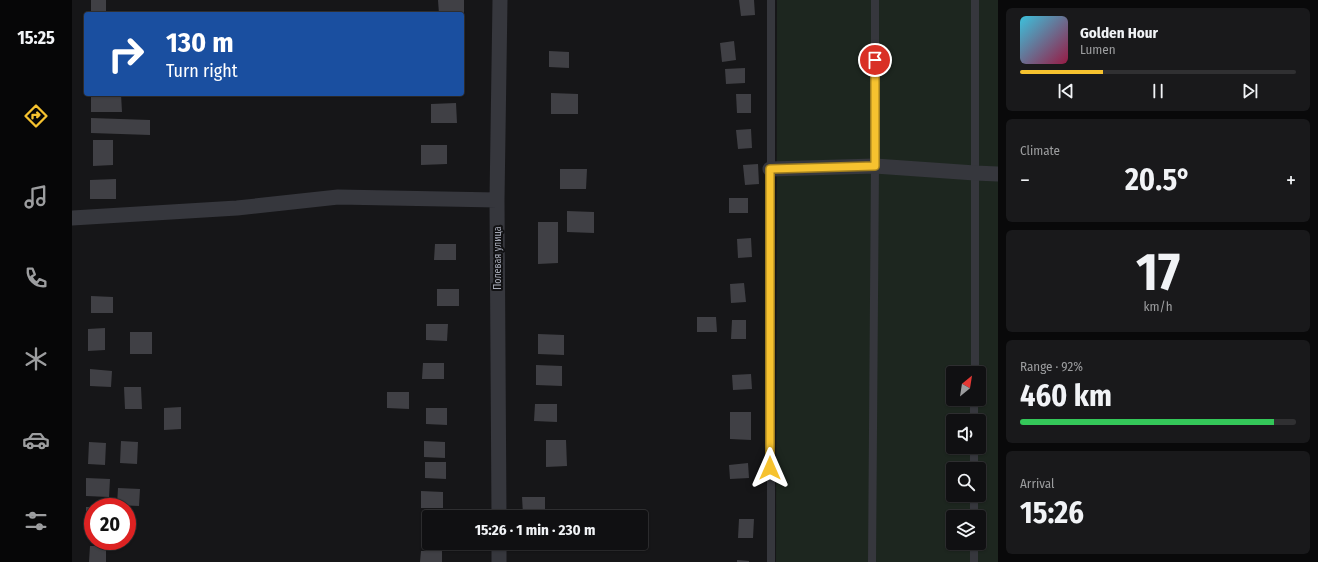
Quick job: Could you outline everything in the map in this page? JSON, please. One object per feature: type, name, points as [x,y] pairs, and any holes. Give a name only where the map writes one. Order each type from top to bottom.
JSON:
[{"type":"street","name":"Полевая улица","points":[[498,510],[497,200],[500,0]]},
{"type":"street","points":[[770,169],[875,166],[998,174]]},
{"type":"street","points":[[72,218],[237,208],[338,197],[497,200]]},
{"type":"street","points":[[499,550],[499,562]]},
{"type":"lane","points":[[771,0],[771,562]]},
{"type":"lane","points":[[872,562],[875,0]]},
{"type":"lane","points":[[975,0],[975,366]]},
{"type":"lane","points":[[974,550],[974,562]]},
{"type":"shaded area","points":[[777,0],[998,0],[998,562],[776,562]]},
{"type":"building","points":[[91,0],[106,0],[106,12],[91,12]]},
{"type":"building","points":[[438,0],[464,0],[464,12],[439,12]]},
{"type":"building","points":[[739,0],[754,0],[755,15],[741,16]]},
{"type":"building","points":[[734,41],[736,60],[722,62],[720,43]]},
{"type":"building","points":[[549,51],[569,52],[569,68],[549,67]]},
{"type":"building","points":[[745,68],[745,83],[726,84],[725,69]]},
{"type":"building","points":[[551,93],[578,94],[578,114],[551,114]]},
{"type":"building","points":[[736,94],[751,94],[751,113],[737,113]]},
{"type":"building","points":[[91,96],[121,96],[122,112],[91,112]]},
{"type":"building","points":[[456,103],[457,123],[431,123],[431,104]]},
{"type":"building","points":[[91,118],[150,120],[150,135],[91,133]]},
{"type":"building","points":[[751,129],[752,148],[738,149],[736,130]]},
{"type":"building","points":[[93,140],[113,140],[113,165],[93,166]]},
{"type":"building","points":[[421,145],[447,145],[447,164],[421,165]]},
{"type":"building","points":[[758,164],[759,184],[745,185],[743,165]]},
{"type":"building","points":[[560,169],[587,169],[586,189],[560,189]]},
{"type":"building","points":[[116,179],[116,199],[90,199],[90,180]]},
{"type":"building","points":[[729,198],[748,198],[748,213],[729,213]]},
{"type":"building","points":[[567,211],[594,212],[594,233],[567,232]]},
{"type":"building","points":[[538,222],[558,222],[558,263],[538,264]]},
{"type":"building","points":[[751,238],[752,257],[738,258],[737,239]]},
{"type":"building","points":[[435,244],[456,244],[456,260],[434,260]]},
{"type":"building","points":[[744,283],[746,302],[731,303],[730,284]]},
{"type":"building","points":[[437,289],[459,289],[459,306],[437,306]]},
{"type":"building","points":[[91,296],[113,297],[113,313],[91,313]]},
{"type":"building","points":[[697,317],[716,317],[717,332],[697,332]]},
{"type":"building","points":[[732,320],[746,320],[746,339],[731,339]]},
{"type":"building","points":[[426,324],[448,324],[447,341],[426,340]]},
{"type":"building","points":[[105,328],[105,350],[88,351],[88,329]]},
{"type":"building","points":[[130,332],[152,332],[152,354],[130,354]]},
{"type":"building","points":[[538,334],[564,335],[564,355],[538,354]]},
{"type":"building","points":[[423,363],[444,363],[444,379],[422,379]]},
{"type":"building","points":[[536,365],[562,366],[562,386],[536,385]]},
{"type":"building","points":[[90,369],[112,371],[111,387],[90,386]]},
{"type":"building","points":[[751,374],[752,389],[733,390],[732,375]]},
{"type":"building","points":[[124,387],[141,387],[142,409],[125,409]]},
{"type":"building","points":[[387,392],[409,392],[409,409],[387,408]]},
{"type":"building","points":[[535,404],[557,404],[557,422],[534,421]]},
{"type":"building","points":[[181,407],[181,429],[164,430],[164,408]]},
{"type":"building","points":[[426,408],[447,408],[447,425],[426,424]]},
{"type":"building","points":[[730,412],[751,412],[751,440],[730,439]]},
{"type":"building","points":[[546,440],[566,440],[567,466],[546,467]]},
{"type":"building","points":[[121,441],[138,442],[137,464],[120,463]]},
{"type":"building","points":[[424,441],[445,442],[445,458],[424,457]]},
{"type":"building","points":[[89,442],[106,443],[105,465],[88,464]]},
{"type":"building","points":[[425,462],[446,462],[446,479],[425,478]]},
{"type":"building","points":[[748,463],[749,478],[730,479],[729,465]]},
{"type":"building","points":[[86,478],[110,479],[109,497],[86,496]]},
{"type":"building","points":[[118,488],[140,489],[139,506],[136,506],[136,498],[117,498]]},
{"type":"building","points":[[421,491],[443,492],[443,508],[421,508]]},
{"type":"building","points":[[522,497],[545,497],[545,510],[523,510]]},
{"type":"building","points":[[739,519],[754,519],[753,538],[738,538]]},
{"type":"building","points":[[90,550],[106,550],[106,562],[89,562]]},
{"type":"building","points":[[421,551],[442,551],[442,562],[420,562]]},
{"type":"building","points":[[737,560],[749,561],[749,562],[737,562]]},
{"type":"route","points":[[770,468],[770,169],[875,166],[875,60]]}]
